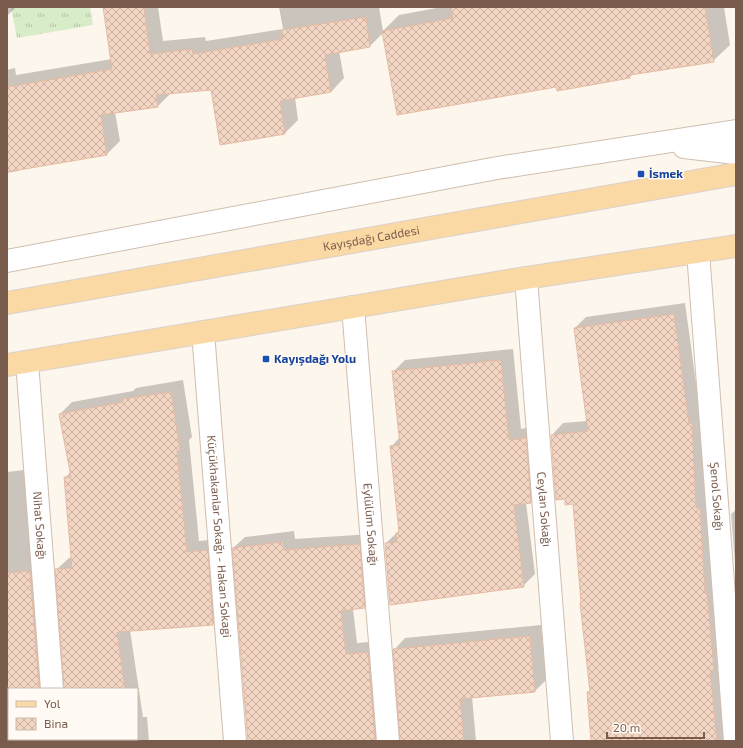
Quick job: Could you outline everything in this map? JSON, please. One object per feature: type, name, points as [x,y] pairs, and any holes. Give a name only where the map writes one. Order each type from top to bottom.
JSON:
[{"type":"main road","name":"Kayışdağı Caddesi","points":[[7,303],[736,174]]},
{"type":"main road","points":[[17,364],[526,278],[736,246]]},
{"type":"street","points":[[7,261],[497,168],[736,131]]},
{"type":"street","points":[[654,144],[736,153]]},
{"type":"street","name":"Şenol Sokağı","points":[[698,252],[735,741]]},
{"type":"street","name":"Ceylan Sokağı","points":[[526,278],[562,741]]},
{"type":"street","name":"Eylülüm Sokağı","points":[[353,308],[388,741]]},
{"type":"street","name":"Küçükhakanlar Sokağı - Hakan Sokagi","points":[[204,332],[235,741]]},
{"type":"street","name":"Nihat Sokağı","points":[[17,364],[52,688]]},
{"type":"green space","points":[[11,7],[90,7],[93,25],[17,38]]},
{"type":"building","points":[[103,7],[144,7],[150,54],[192,49],[193,54],[283,39],[282,30],[366,17],[370,47],[325,55],[331,92],[280,101],[285,134],[220,145],[211,90],[156,95],[158,107],[101,115],[107,155],[7,172],[7,87],[112,69]]},
{"type":"building","points":[[451,7],[705,7],[714,62],[630,75],[630,78],[557,91],[556,87],[397,115],[382,31],[453,18]]},
{"type":"building","points":[[674,314],[689,423],[692,423],[696,508],[700,508],[705,592],[707,592],[714,670],[710,670],[717,741],[591,741],[587,692],[590,692],[580,603],[573,504],[565,505],[565,499],[556,500],[551,435],[588,431],[574,328]]},
{"type":"building","points":[[501,360],[509,440],[526,438],[531,503],[514,505],[524,587],[390,605],[385,543],[397,542],[396,533],[399,532],[390,446],[400,445],[392,371]]},
{"type":"building","points":[[171,392],[180,450],[177,451],[187,552],[208,550],[213,625],[117,632],[125,688],[64,688],[55,569],[72,568],[64,477],[71,477],[59,414],[123,402],[123,399]]},
{"type":"building","points":[[283,542],[284,550],[360,544],[365,608],[341,611],[346,654],[368,652],[375,741],[248,741],[232,548]]},
{"type":"building","points":[[30,571],[39,688],[7,689],[7,573]]},
{"type":"building","points":[[530,636],[535,692],[460,699],[464,741],[400,741],[393,649]]},
{"type":"place","name":"İsmek","points":[[641,174]]},
{"type":"place","name":"Kayışdağı Yolu","points":[[266,359]]}]
